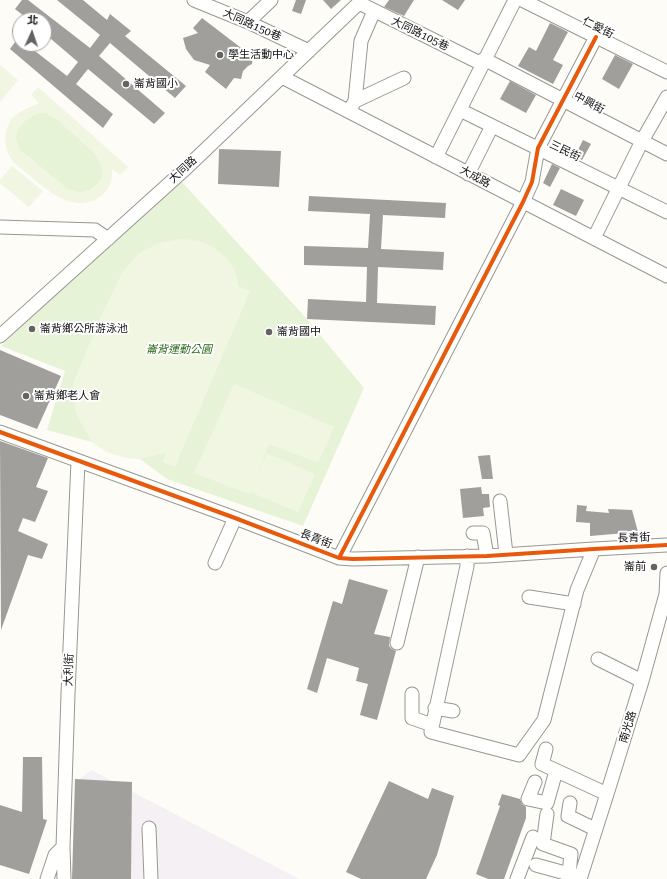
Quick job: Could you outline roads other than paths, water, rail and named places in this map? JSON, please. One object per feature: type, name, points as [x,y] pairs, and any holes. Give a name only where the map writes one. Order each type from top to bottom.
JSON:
[{"type":"street","name":"大同路150巷","points":[[194,0],[248,22],[309,51]]},
{"type":"street","points":[[248,22],[270,0]]},
{"type":"street","points":[[436,157],[515,0]]},
{"type":"street","name":"仁愛街","points":[[522,0],[667,72]]},
{"type":"street","name":"大同路105巷","points":[[360,2],[374,11],[483,62]]},
{"type":"street","name":"大同路","points":[[0,336],[108,239],[360,2]]},
{"type":"street","points":[[352,106],[361,41],[374,11]]},
{"type":"street","points":[[339,558],[523,202],[532,182],[538,148],[596,38]]},
{"type":"street","name":"中興街","points":[[483,62],[563,100],[642,141]]},
{"type":"street","name":"大成路","points":[[282,77],[352,106],[436,157],[667,276]]},
{"type":"street","points":[[352,106],[404,78]]},
{"type":"street","points":[[594,238],[642,141],[667,97]]},
{"type":"street","name":"三民街","points":[[460,110],[667,212]]},
{"type":"street","points":[[468,174],[492,126]]},
{"type":"street","points":[[642,141],[667,154]]},
{"type":"street","points":[[0,227],[95,230],[108,239]]},
{"type":"street","name":"長青街","points":[[0,432],[235,518],[339,558],[487,556],[594,548],[667,545]]},
{"type":"street","name":"大利街","points":[[64,879],[63,846],[78,461]]},
{"type":"street","points":[[500,501],[506,554]]},
{"type":"street","points":[[215,563],[235,518]]},
{"type":"street","points":[[473,533],[483,533],[487,556]]},
{"type":"street","points":[[467,556],[467,566],[431,732],[519,755],[544,720],[578,590],[594,548]]},
{"type":"street","points":[[397,643],[418,557]]},
{"type":"street","name":"南光路","points":[[576,877],[608,794],[642,681],[667,594],[667,573]]},
{"type":"street","points":[[529,597],[574,604]]},
{"type":"street","points":[[598,659],[642,681]]},
{"type":"street","points":[[412,694],[412,718],[432,725]]},
{"type":"street","points":[[435,708],[452,711]]},
{"type":"street","points":[[546,749],[542,764],[608,794]]},
{"type":"street","points":[[534,782],[528,799],[547,803],[556,771]]},
{"type":"street","points":[[570,803],[568,816],[595,829]]},
{"type":"street","points":[[536,865],[576,877],[571,854],[543,844],[547,814]]},
{"type":"street","points":[[149,828],[151,879]]},
{"type":"street","points":[[517,879],[533,837]]},
{"type":"street","points":[[47,879],[55,855],[63,846]]},
{"type":"place","name":"學生活動中心","points":[[220,55]]},
{"type":"place","name":"崙背國小","points":[[126,84]]},
{"type":"place","name":"崙背鄉公所游泳池","points":[[32,329]]},
{"type":"place","name":"崙背國中","points":[[269,332]]},
{"type":"place","name":"崙背鄉老人會","points":[[26,396]]},
{"type":"place","name":"崙前","points":[[654,567]]},
{"type":"park label","name":"崙背運動公園","points":[[179,350]]}]
